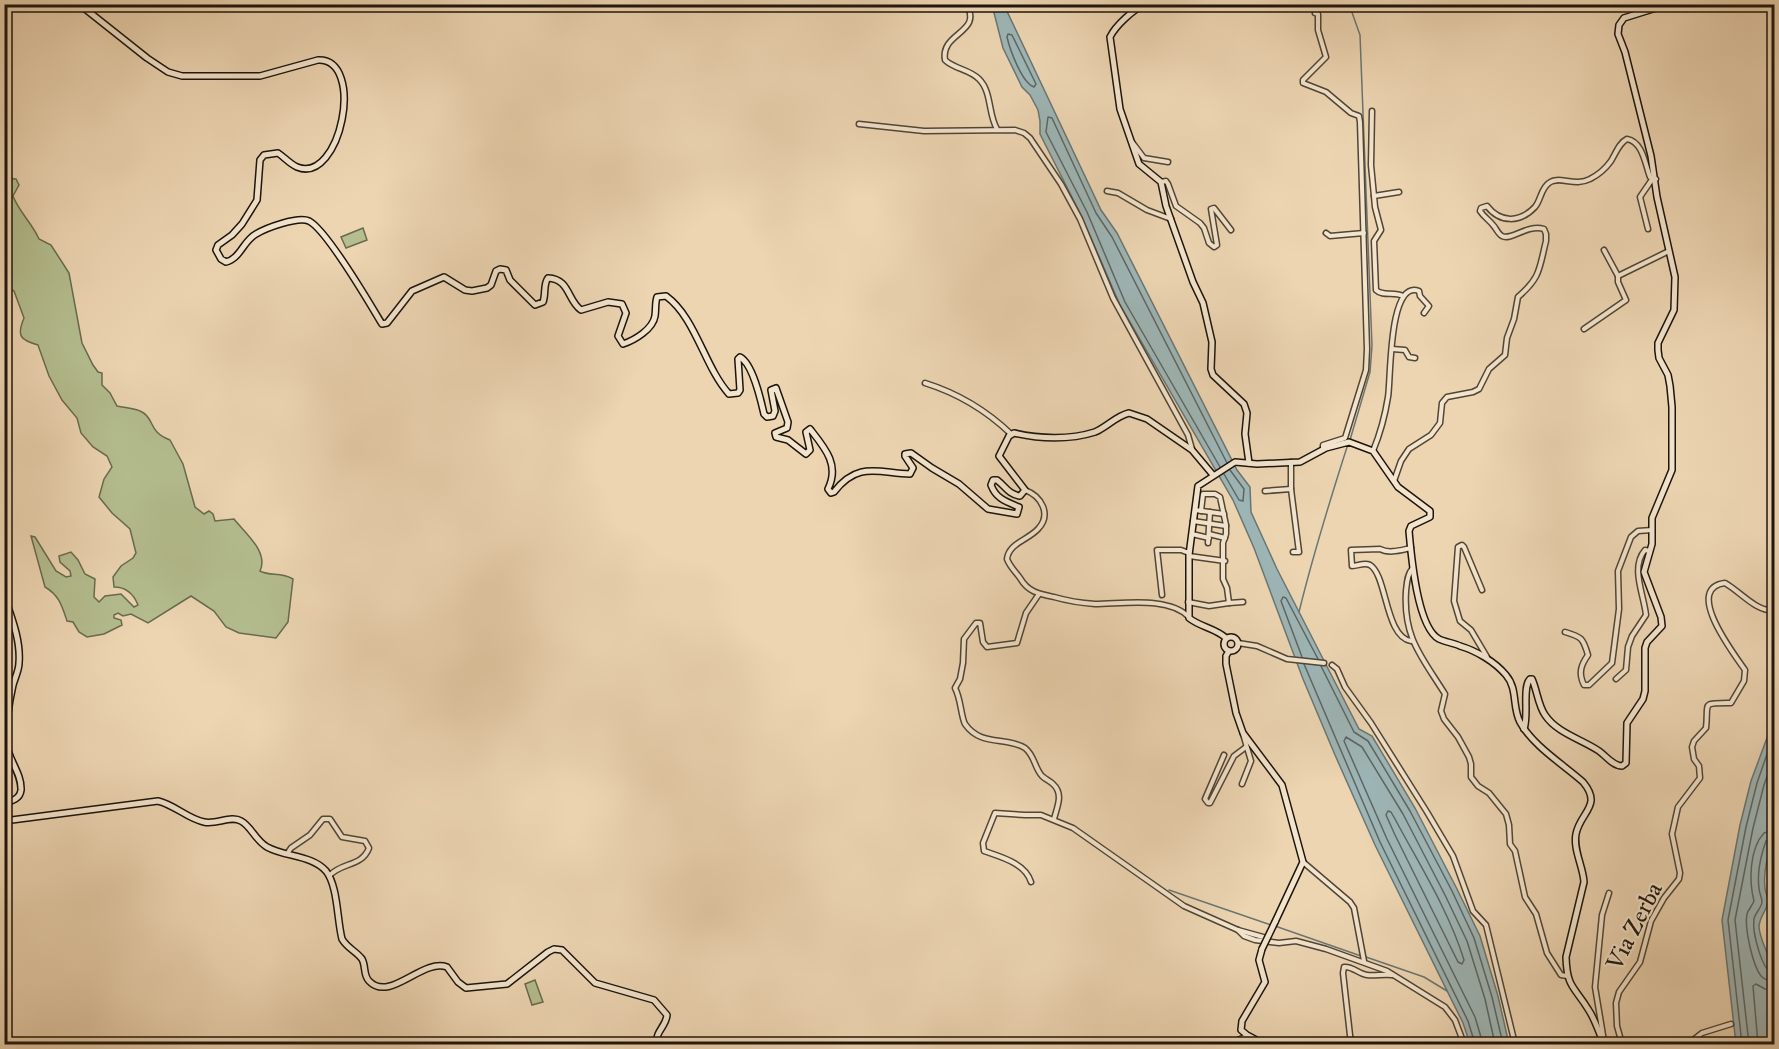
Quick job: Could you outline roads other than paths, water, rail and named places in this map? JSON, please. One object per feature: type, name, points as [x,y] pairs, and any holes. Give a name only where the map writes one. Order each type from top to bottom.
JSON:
[{"type":"street","points":[[79,4],[147,58],[168,72],[182,76],[260,76],[325,60],[338,69],[344,92],[344,115],[330,153],[324,161],[305,168],[296,167],[278,153],[264,155],[260,160],[257,200],[242,224],[218,245],[216,250],[221,259],[226,262],[232,260],[255,234],[301,219],[317,227],[371,303],[382,324],[387,323],[412,291],[444,277],[465,290],[487,288],[500,269],[506,270],[510,280],[534,305],[543,302],[548,278],[565,284],[575,304],[581,310],[608,302],[622,304],[626,313],[618,336],[623,344],[652,325],[657,297],[666,296],[679,309],[712,370],[729,394],[738,393],[740,390],[738,359],[740,357],[746,362],[767,417],[773,416],[775,411],[771,390],[776,388],[788,422],[788,428],[776,433],[776,437],[788,440],[803,454],[806,454],[810,450],[806,432],[810,429],[825,447],[832,467],[834,474],[829,488],[830,492],[834,492],[846,478],[864,472],[875,470],[910,474],[914,468],[905,459],[904,454],[908,453],[959,484],[993,511],[1015,514],[1019,511],[1019,507],[1002,501],[992,490],[990,483],[993,480],[998,480],[1006,491],[1014,495],[1020,496],[1025,490]]},
{"type":"street","points":[[966,4],[971,15],[970,23],[949,42],[945,50],[945,60],[968,70],[981,82],[998,130]]},
{"type":"street","points":[[1145,4],[1138,7],[1110,37],[1120,109],[1139,164],[1161,182],[1171,219],[1193,282],[1203,303],[1212,342],[1211,369],[1213,375],[1245,404],[1247,413],[1245,434],[1249,463]]},
{"type":"street","points":[[1151,4],[1168,4]]},
{"type":"street","points":[[1524,729],[1527,714],[1526,684],[1530,678],[1535,684],[1545,715],[1554,724],[1598,751],[1617,766],[1622,766],[1626,762],[1627,723],[1643,699],[1645,691],[1645,648],[1647,642],[1662,626],[1661,617],[1644,572],[1650,551],[1652,518],[1672,470],[1670,386],[1668,375],[1659,358],[1658,343],[1674,310],[1675,277],[1625,52],[1618,34],[1619,25],[1624,18],[1677,4]]},
{"type":"street","points":[[1315,13],[1318,14],[1318,30],[1326,57],[1303,80],[1303,83],[1326,92],[1351,113],[1359,116],[1364,233],[1366,370],[1345,438],[1323,445],[1324,448]]},
{"type":"street","points":[[1372,111],[1371,165],[1375,207],[1381,230],[1374,241],[1376,291],[1380,294],[1403,296]]},
{"type":"street","points":[[859,124],[924,131],[1015,130],[1024,133],[1061,184],[1080,219],[1113,298],[1188,435],[1192,450]]},
{"type":"street","points":[[1394,482],[1401,461],[1409,448],[1431,435],[1440,423],[1442,403],[1447,397],[1473,392],[1479,388],[1489,369],[1505,355],[1518,297],[1532,285],[1537,277],[1546,240],[1544,229],[1532,228],[1504,237],[1482,214],[1481,208],[1487,206],[1494,216],[1504,220],[1523,215],[1536,205],[1550,182],[1556,180],[1577,183],[1592,178],[1605,168],[1627,139],[1638,144],[1650,177],[1654,178]]},
{"type":"street","points":[[1131,141],[1144,158],[1168,162]]},
{"type":"street","points":[[1648,229],[1640,197],[1654,178]]},
{"type":"street","points":[[1161,182],[1166,181],[1176,206],[1204,228],[1209,243],[1214,247],[1216,245],[1211,209],[1214,208],[1219,213],[1231,230]]},
{"type":"street","points":[[1107,191],[1118,193],[1147,210],[1171,219]]},
{"type":"street","points":[[1374,196],[1399,192]]},
{"type":"street","points":[[1326,233],[1330,236],[1364,233]]},
{"type":"street","points":[[1584,329],[1626,300],[1618,282],[1618,276],[1604,250]]},
{"type":"street","points":[[1618,276],[1669,250]]},
{"type":"street","points":[[1373,451],[1383,425],[1388,397],[1395,318],[1403,296],[1409,290],[1419,291],[1420,296],[1429,306],[1424,313]]},
{"type":"street","points":[[1392,349],[1405,350],[1409,357],[1415,358]]},
{"type":"street","points":[[925,383],[948,390],[960,397],[1002,425],[1011,434],[1033,437],[1080,435],[1095,432],[1129,413],[1146,419],[1192,450],[1214,475]]},
{"type":"street","points":[[1011,434],[999,456],[1025,490],[1033,493],[1043,507],[1039,528],[1012,549],[1007,559],[1024,586],[1039,594],[1073,602],[1095,604],[1149,602],[1184,612],[1195,622],[1218,631],[1226,638],[1235,638],[1238,643],[1236,650],[1229,651],[1224,647],[1226,638]]},
{"type":"street","points":[[1198,511],[1198,486],[1235,462],[1300,462],[1324,448],[1349,442],[1373,451],[1394,482],[1410,498],[1430,511],[1430,517],[1411,526],[1409,531],[1412,569],[1419,600],[1434,635],[1439,639],[1475,651],[1506,675],[1512,684],[1517,714],[1524,729],[1590,790],[1589,809],[1576,836],[1576,845],[1584,871],[1584,882],[1566,957],[1567,976],[1573,991],[1588,1009],[1604,1044]]},
{"type":"street","points":[[1291,462],[1291,489],[1299,552],[1293,552]]},
{"type":"street","points":[[1265,491],[1291,489]]},
{"type":"street","points":[[1189,618],[1189,555],[1193,521],[1202,496],[1206,492],[1220,497],[1224,514],[1226,526],[1223,543],[1225,561],[1223,579],[1229,603]]},
{"type":"street","points":[[1198,511],[1224,514]]},
{"type":"street","points":[[1209,538],[1210,512]]},
{"type":"street","points":[[1193,521],[1226,526]]},
{"type":"street","points":[[1565,632],[1580,636],[1585,643],[1588,655],[1583,663],[1581,678],[1584,685],[1589,685],[1612,663],[1619,609],[1618,571],[1630,537],[1638,531],[1652,530]]},
{"type":"street","points":[[1192,534],[1209,538],[1225,538]]},
{"type":"street","points":[[1482,590],[1464,547],[1462,545],[1458,547],[1454,601],[1460,621],[1471,630],[1489,660]]},
{"type":"street","points":[[1411,548],[1394,551],[1351,550],[1350,557],[1352,566],[1364,564],[1371,566],[1376,572],[1386,604],[1399,632],[1406,640],[1412,641]]},
{"type":"street","points":[[1162,595],[1157,550],[1181,550],[1189,555],[1225,561]]},
{"type":"street","points":[[1616,679],[1626,670],[1628,647],[1632,636],[1646,615],[1639,577],[1639,563],[1644,550],[1650,551]]},
{"type":"street","points":[[1412,569],[1409,573],[1406,602],[1412,641],[1445,694],[1441,711],[1469,757],[1472,764],[1471,777],[1478,786],[1489,793],[1506,814],[1510,844],[1515,851],[1526,897],[1536,914],[1547,953],[1561,975],[1567,976]]},
{"type":"street","name":"Via Zerba","points":[[1622,1044],[1617,1026],[1616,1003],[1619,992],[1640,962],[1652,921],[1664,898],[1679,879],[1680,873],[1672,834],[1678,807],[1700,778],[1699,766],[1692,753],[1694,741],[1706,728],[1705,709],[1708,705],[1731,703],[1746,675],[1714,623],[1709,599],[1710,591],[1713,587],[1725,583],[1756,607],[1774,610]]},
{"type":"street","points":[[1039,594],[1026,613],[1017,643],[995,647],[985,646],[980,623],[976,623],[964,639],[963,663],[955,688],[960,697],[963,719],[967,726],[981,738],[1024,748],[1035,759],[1041,775],[1055,786],[1060,798],[1054,819]]},
{"type":"street","points":[[4,595],[19,645],[19,664],[7,718],[6,743],[9,757],[18,777],[21,794],[13,801],[4,803]]},
{"type":"street","points":[[1188,602],[1209,606],[1243,602]]},
{"type":"street","points":[[1238,643],[1257,646],[1287,659],[1324,663]]},
{"type":"street","points":[[1229,651],[1226,664],[1236,712],[1251,761],[1242,784]]},
{"type":"street","points":[[1332,665],[1337,669],[1345,687],[1371,723],[1453,856],[1473,911],[1486,926],[1515,1044]]},
{"type":"street","points":[[1243,733],[1282,785],[1303,862],[1350,902],[1356,915],[1364,960]]},
{"type":"street","points":[[1224,754],[1205,800],[1208,803],[1234,756],[1246,747]]},
{"type":"street","points":[[4,821],[158,801],[206,823],[234,819],[241,821],[261,844],[321,866],[329,876],[342,939],[363,961],[366,978],[376,986],[390,987],[429,967],[438,965],[447,967],[458,982],[466,988],[498,986],[513,981],[548,952],[554,949],[562,950],[595,983],[654,1000],[659,1004],[667,1015],[667,1020],[657,1035],[657,1044]]},
{"type":"street","points":[[1031,882],[1029,876],[1012,862],[984,850],[982,843],[993,815],[997,812],[1025,816],[1041,815],[1054,819],[1073,828],[1184,906],[1238,930],[1267,938]]},
{"type":"street","points":[[288,854],[291,848],[310,835],[323,819],[330,819],[342,837],[365,841],[369,848],[360,861],[337,869],[329,876]]},
{"type":"street","points":[[1263,1044],[1247,1036],[1242,1030],[1242,1021],[1266,982],[1259,960],[1262,949],[1303,862]]},
{"type":"street","points":[[1604,1044],[1595,987],[1602,915],[1609,892]]},
{"type":"street","points":[[1238,930],[1244,936],[1255,940],[1269,943],[1296,941],[1364,960],[1387,971],[1445,1007],[1455,1020],[1464,1044]]},
{"type":"street","points":[[1351,1044],[1344,967],[1347,966],[1366,975],[1380,973],[1393,975]]},
{"type":"street","points":[[1688,1044],[1702,1033],[1731,1024]]},
{"type":"street","points":[[1229,1044],[1247,1036]]},
{"type":"water","points":[[992,5],[1004,5],[1101,210],[1117,233],[1237,470],[1250,487],[1251,512],[1277,569],[1359,729],[1372,736],[1415,808],[1457,889],[1480,936],[1498,996],[1509,1044],[1470,1044],[1463,1023],[1375,845],[1335,755],[1233,500],[1120,305],[1081,215],[1040,134],[1038,110],[1030,95],[1022,87],[1003,48]]},
{"type":"water","points":[[1774,719],[1774,838],[1765,875],[1768,901],[1759,927],[1773,976],[1774,1044],[1736,1044],[1722,920],[1751,781]]},
{"type":"waterway","points":[[1349,4],[1360,35],[1372,346],[1370,372],[1350,440]]},
{"type":"waterway","points":[[1299,612],[1348,444]]},
{"type":"waterway","points":[[1169,890],[1271,925]]},
{"type":"waterway","points":[[1275,926],[1361,956]]},
{"type":"waterway","points":[[1366,957],[1424,977],[1447,991]]}]
